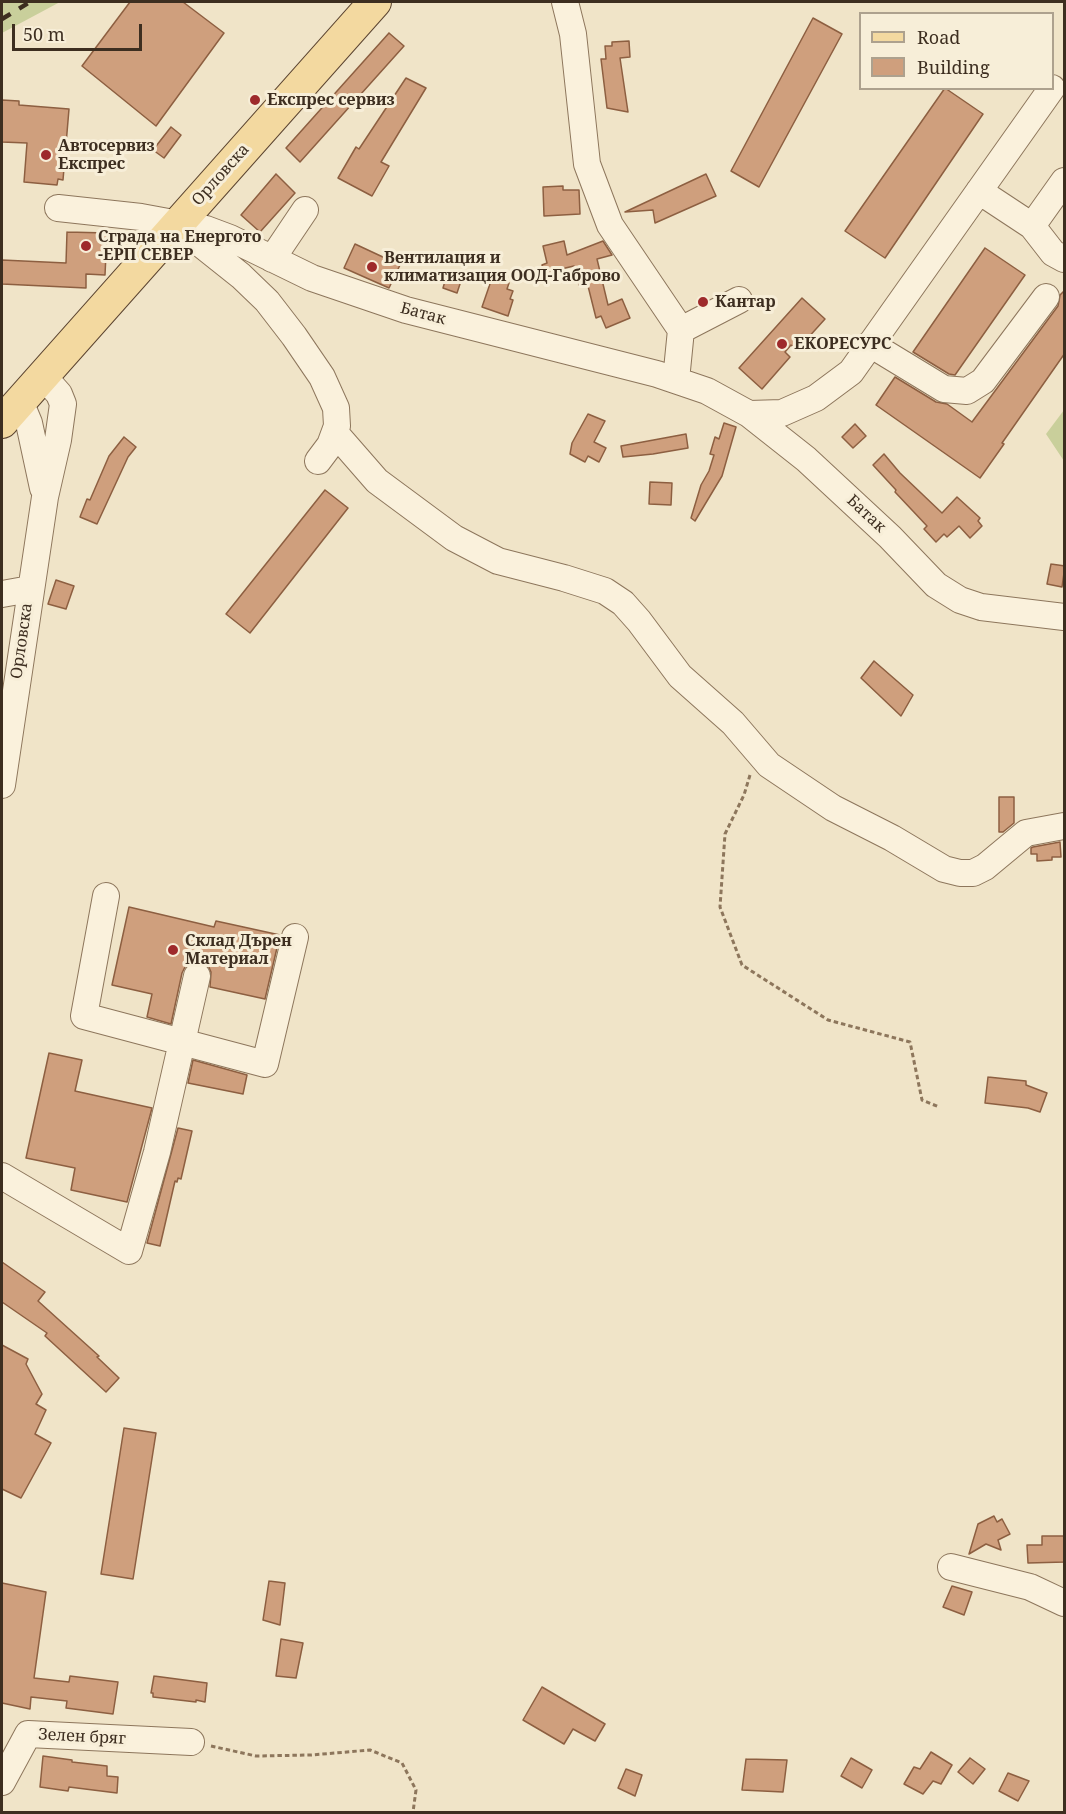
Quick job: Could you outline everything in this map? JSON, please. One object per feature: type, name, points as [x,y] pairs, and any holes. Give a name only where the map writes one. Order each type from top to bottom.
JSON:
[{"type":"main road","name":"Орловска","points":[[9,412],[375,2]]},
{"type":"street","points":[[565,2],[573,34],[587,164],[610,225],[681,330],[676,380]]},
{"type":"street","points":[[1054,85],[1065,71]]},
{"type":"street","points":[[749,414],[782,413],[816,398],[851,372],[1051,90]]},
{"type":"street","points":[[1032,226],[1065,181]]},
{"type":"street","points":[[979,191],[1032,226],[1053,253],[1065,260]]},
{"type":"street","name":"Батак","points":[[58,208],[206,229],[336,287],[406,310],[657,374],[707,391],[749,414],[806,459],[890,537],[936,585],[960,600],[981,607],[1065,617]]},
{"type":"street","points":[[272,259],[305,210]]},
{"type":"street","points":[[177,225],[241,276],[267,302],[322,377],[336,408],[337,426],[330,446],[318,461]]},
{"type":"street","points":[[870,344],[944,389],[967,391],[983,381],[1046,297]]},
{"type":"street","points":[[681,330],[740,300]]},
{"type":"street","name":"Орловска","points":[[2,785],[30,589],[63,404],[59,394],[43,376]]},
{"type":"street","name":"Орловска","points":[[9,412],[24,411],[30,423],[45,497]]},
{"type":"street","points":[[336,434],[377,480],[454,538],[498,561],[605,591],[623,603],[680,676],[733,723],[769,765],[833,808],[892,838],[944,869],[973,873],[985,867],[1026,833],[1065,826]]},
{"type":"street","points":[[2,594],[30,589]]},
{"type":"street","points":[[106,896],[84,1016],[265,1064],[295,937]]},
{"type":"street","points":[[2,1176],[129,1251],[157,1152],[197,976]]},
{"type":"street","points":[[951,1567],[1030,1587],[1065,1603]]},
{"type":"street","name":"Зелен бряг","points":[[2,1782],[28,1734],[191,1742]]},
{"type":"path","points":[[756,750],[744,795],[725,834],[720,907],[742,965],[828,1020],[910,1042],[922,1100],[939,1107]]},
{"type":"path","points":[[191,1742],[256,1756],[311,1755],[370,1750],[402,1763],[416,1790],[413,1812]]},
{"type":"green space","points":[[2,2],[60,2],[2,33]]},
{"type":"green space","points":[[1064,410],[1064,461],[1046,434]]},
{"type":"building","points":[[130,2],[183,2],[224,33],[156,126],[82,66]]},
{"type":"building","points":[[813,18],[842,34],[759,187],[731,171]]},
{"type":"building","points":[[389,33],[404,46],[300,162],[286,148]]},
{"type":"building","points":[[629,41],[630,57],[620,58],[628,112],[607,108],[601,59],[606,59],[605,46],[612,46],[612,42]]},
{"type":"building","points":[[406,78],[426,88],[381,162],[389,166],[372,196],[338,178],[356,147],[359,149]]},
{"type":"building","points":[[944,90],[948,90],[983,114],[885,258],[845,231]]},
{"type":"building","name":"Автосервиз Експрес","points":[[2,100],[19,101],[19,105],[69,109],[63,180],[58,179],[57,185],[24,182],[27,143],[2,142]]},
{"type":"building","points":[[171,127],[181,135],[164,158],[153,150]]},
{"type":"building","points":[[276,174],[295,193],[260,232],[241,215]]},
{"type":"building","points":[[706,174],[716,196],[655,223],[653,210],[625,212]]},
{"type":"building","points":[[563,186],[563,190],[579,190],[580,214],[544,216],[543,187]]},
{"type":"building","name":"Сграда на Енергото -ЕРП СЕВЕР","points":[[67,232],[107,233],[105,275],[86,274],[86,288],[2,284],[2,260],[66,263]]},
{"type":"building","points":[[564,241],[567,255],[603,241],[612,255],[597,259],[608,305],[622,299],[630,318],[606,328],[601,316],[596,318],[587,282],[579,285],[574,266],[544,273],[542,265],[547,263],[543,246]]},
{"type":"building","name":"Вентилация и климатизация ООД-Габрово","points":[[355,244],[400,265],[389,288],[344,268]]},
{"type":"building","points":[[985,248],[1025,275],[955,375],[949,374],[913,352]]},
{"type":"building","points":[[448,271],[463,275],[457,293],[443,288]]},
{"type":"building","points":[[492,278],[509,283],[507,289],[513,291],[508,316],[482,307]]},
{"type":"building","points":[[1065,290],[1065,353],[980,478],[876,405],[895,377],[936,402],[947,404],[972,422],[1058,306],[1060,295]]},
{"type":"building","name":"ЕКОРЕСУРС","points":[[802,298],[825,319],[797,350],[791,345],[785,352],[790,357],[762,389],[739,368]]},
{"type":"building","points":[[588,414],[605,421],[594,442],[606,448],[599,462],[588,456],[585,462],[570,454],[572,443]]},
{"type":"building","points":[[724,423],[736,427],[722,476],[695,521],[691,518],[701,485],[714,455],[710,454],[715,437],[719,439]]},
{"type":"building","points":[[855,424],[866,436],[853,448],[842,437]]},
{"type":"building","points":[[686,434],[688,448],[623,457],[621,446]]},
{"type":"building","points":[[124,437],[136,447],[128,457],[97,524],[80,517],[109,456]]},
{"type":"building","points":[[884,454],[900,473],[942,513],[957,497],[980,518],[978,521],[982,526],[970,538],[959,526],[947,537],[944,534],[936,542],[924,529],[927,526],[873,465]]},
{"type":"building","points":[[650,482],[672,483],[671,505],[649,504]]},
{"type":"building","points":[[325,490],[348,508],[250,633],[226,614]]},
{"type":"building","points":[[1051,564],[1065,566],[1062,587],[1047,584]]},
{"type":"building","points":[[56,580],[74,586],[66,609],[48,604]]},
{"type":"building","points":[[874,661],[913,695],[901,716],[861,678]]},
{"type":"building","points":[[999,797],[1014,797],[1014,823],[1003,832],[999,832]]},
{"type":"building","points":[[1060,842],[1061,857],[1037,861],[1037,854],[1031,854],[1033,847]]},
{"type":"building","points":[[129,907],[214,927],[216,921],[280,935],[265,999],[210,987],[211,972],[208,965],[193,962],[186,965],[182,973],[171,1024],[147,1017],[152,994],[112,985]]},
{"type":"building","points":[[49,1053],[82,1060],[75,1091],[152,1108],[127,1202],[71,1190],[75,1168],[26,1158]]},
{"type":"building","points":[[193,1060],[247,1075],[243,1094],[188,1083]]},
{"type":"building","points":[[988,1077],[1026,1081],[1026,1085],[1047,1093],[1040,1112],[1028,1108],[985,1103]]},
{"type":"building","points":[[178,1128],[192,1131],[181,1179],[178,1178],[177,1182],[175,1181],[160,1246],[147,1243]]},
{"type":"building","points":[[2,1262],[45,1292],[38,1301],[99,1356],[97,1357],[119,1378],[106,1392],[45,1336],[47,1333],[2,1302]]},
{"type":"building","points":[[2,1345],[28,1359],[26,1364],[42,1394],[36,1404],[46,1410],[35,1434],[51,1443],[21,1498],[2,1489]]},
{"type":"building","points":[[124,1428],[156,1433],[133,1579],[101,1574]]},
{"type":"building","points":[[994,1516],[997,1522],[1002,1519],[1010,1534],[998,1540],[1001,1550],[986,1544],[969,1554],[978,1524]]},
{"type":"building","points":[[1042,1536],[1065,1536],[1065,1562],[1028,1563],[1027,1545],[1042,1545]]},
{"type":"building","points":[[269,1581],[285,1583],[280,1625],[263,1620]]},
{"type":"building","points":[[2,1583],[46,1592],[34,1678],[69,1682],[70,1676],[118,1682],[113,1714],[66,1708],[67,1701],[31,1697],[30,1709],[2,1703]]},
{"type":"building","points":[[952,1586],[972,1592],[964,1615],[943,1607]]},
{"type":"building","points":[[281,1639],[303,1643],[296,1678],[276,1676]]},
{"type":"building","points":[[154,1676],[207,1683],[205,1702],[153,1697],[151,1693]]},
{"type":"building","points":[[542,1687],[605,1724],[595,1741],[573,1729],[564,1744],[523,1720]]},
{"type":"building","points":[[931,1752],[952,1765],[941,1784],[933,1781],[923,1794],[904,1784],[914,1767],[920,1769]]},
{"type":"building","points":[[43,1756],[107,1766],[107,1776],[118,1777],[117,1793],[69,1787],[68,1791],[40,1787]]},
{"type":"building","points":[[851,1758],[872,1770],[862,1788],[841,1776]]},
{"type":"building","points":[[970,1758],[985,1769],[973,1784],[958,1772]]},
{"type":"building","points":[[746,1759],[787,1760],[783,1792],[742,1790]]},
{"type":"building","points":[[626,1769],[642,1775],[635,1796],[618,1788]]},
{"type":"building","points":[[1008,1773],[1029,1781],[1018,1801],[999,1791]]},
{"type":"railway","points":[[2,19],[30,2]]},
{"type":"place","name":"Експрес сервиз","points":[[255,100]]},
{"type":"place","name":"Автосервиз Експрес","points":[[46,155]]},
{"type":"place","name":"Сграда на Енергото -ЕРП СЕВЕР","points":[[86,246]]},
{"type":"place","name":"Вентилация и климатизация ООД-Габрово","points":[[372,267]]},
{"type":"place","name":"Кантар","points":[[703,302]]},
{"type":"place","name":"ЕКОРЕСУРС","points":[[782,344]]},
{"type":"place","name":"Склад Дърен Материал","points":[[173,950]]}]
